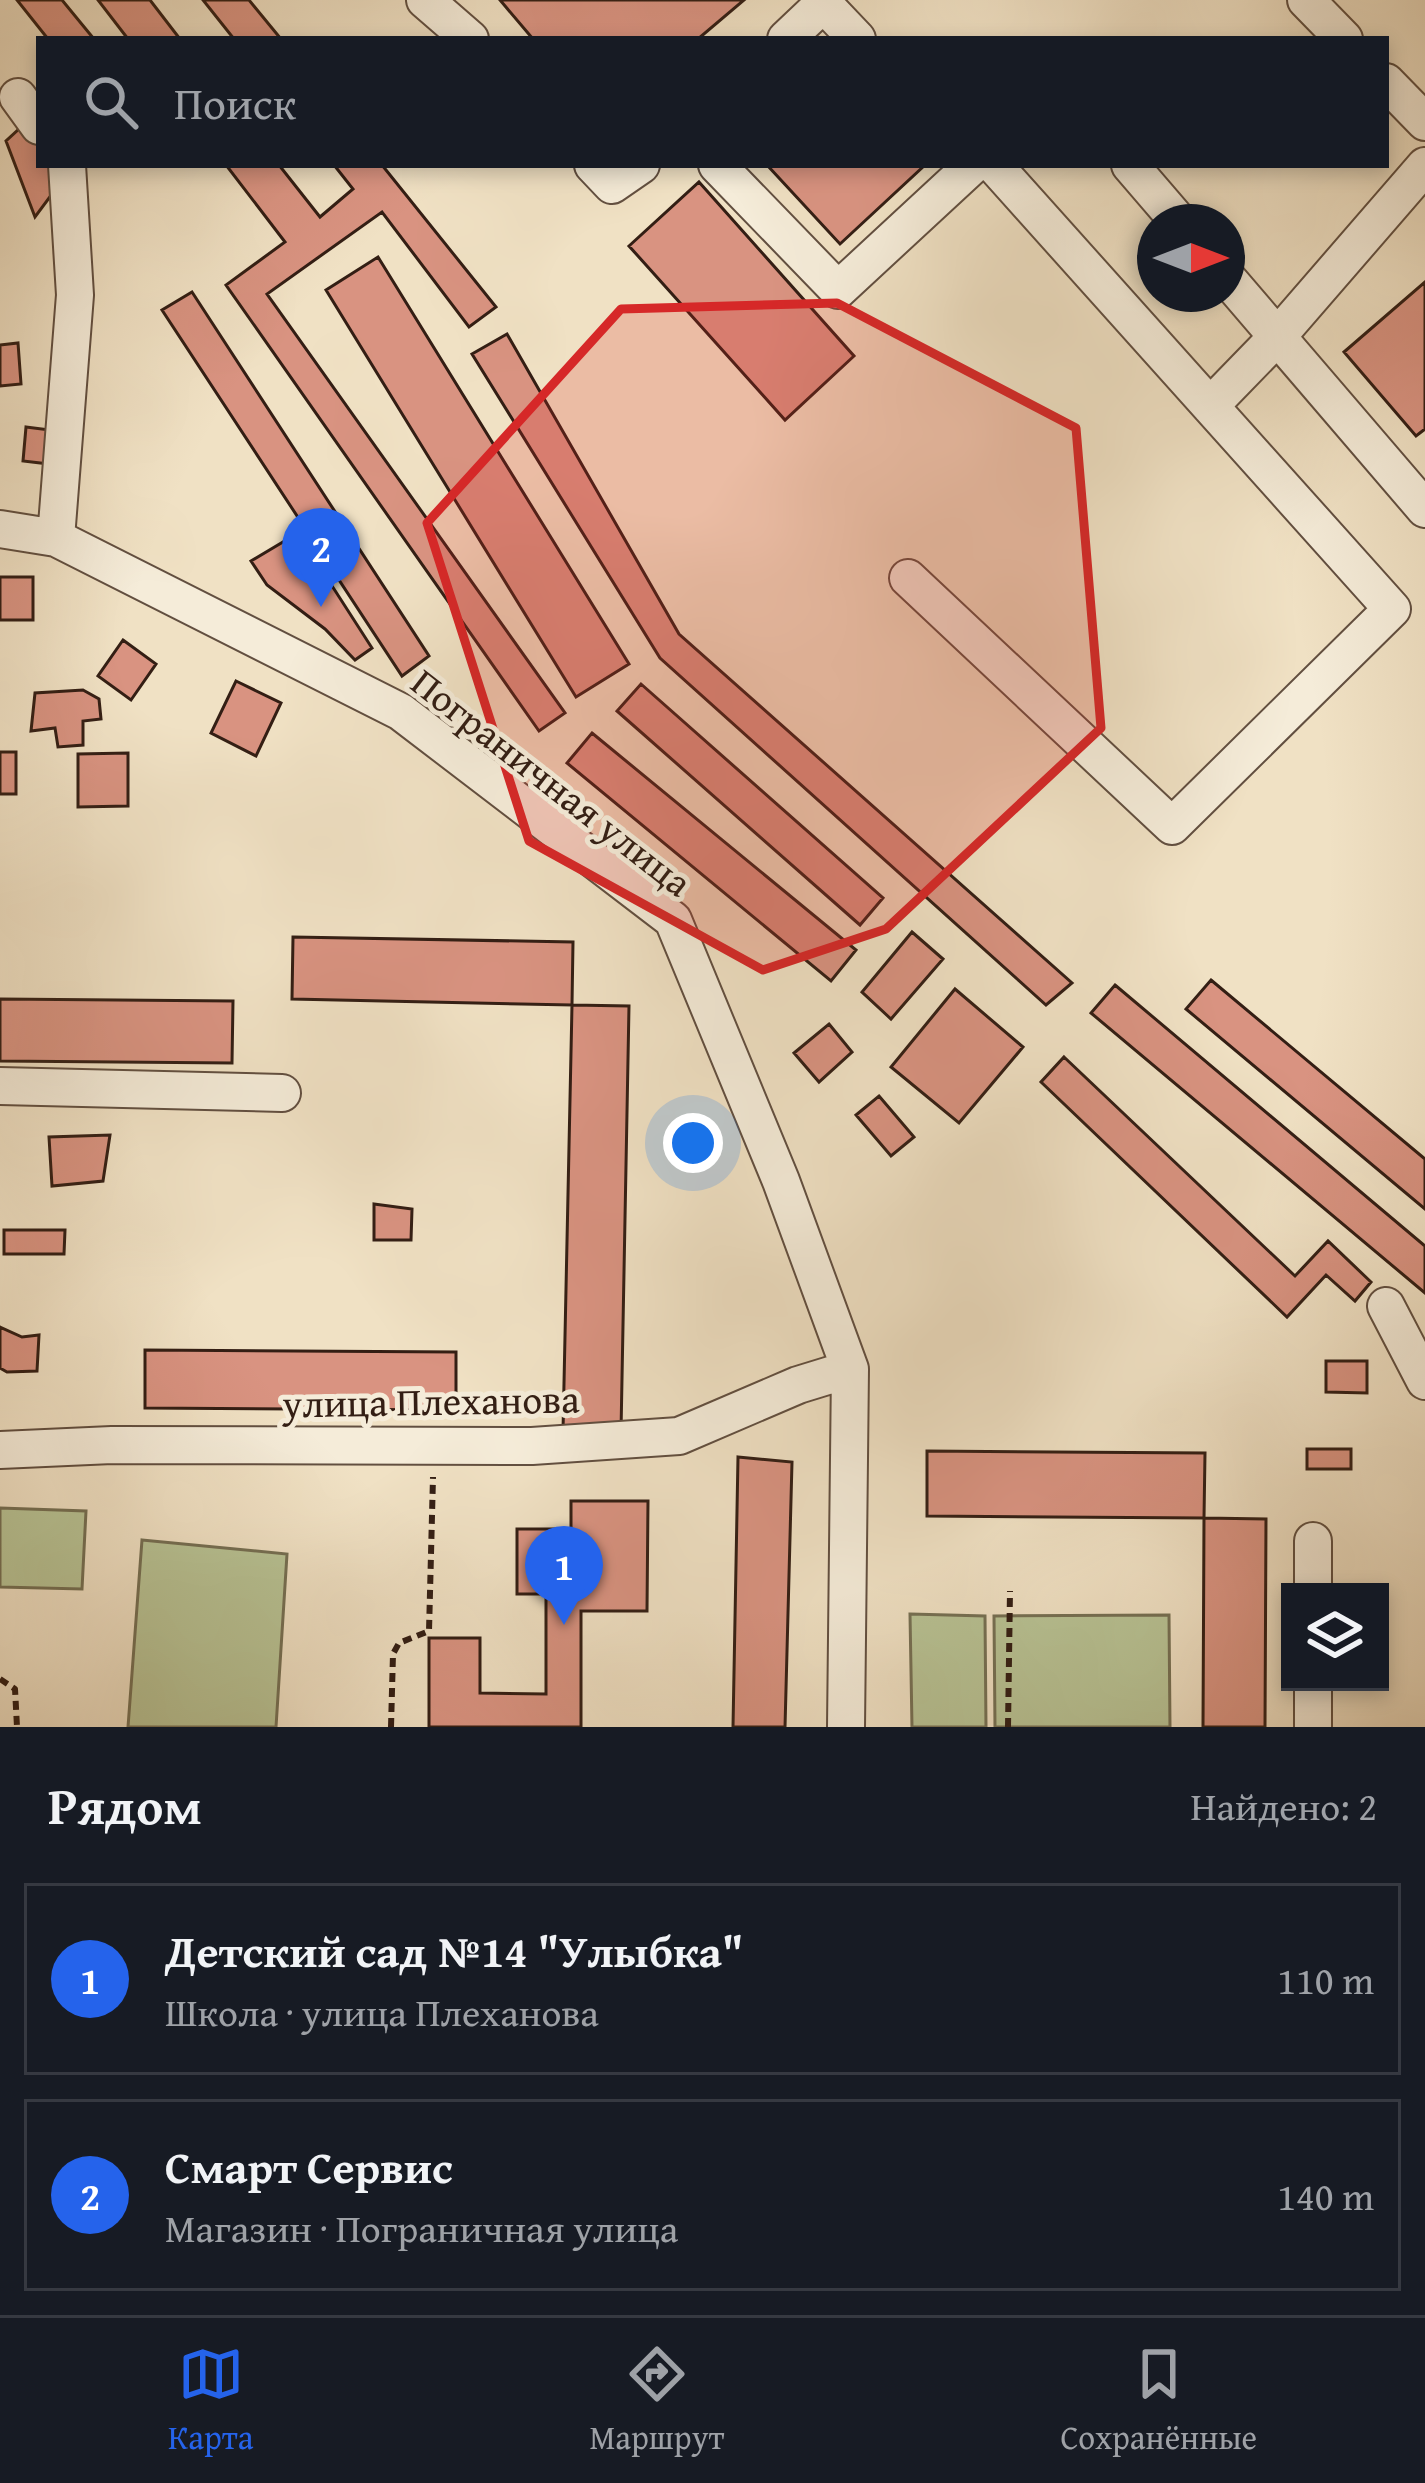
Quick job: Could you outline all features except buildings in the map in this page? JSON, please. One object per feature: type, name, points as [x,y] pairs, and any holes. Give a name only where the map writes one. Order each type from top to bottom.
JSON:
[{"type":"street","points":[[425,0],[467,36]]},
{"type":"street","points":[[1306,0],[1341,36]]},
{"type":"street","points":[[789,36],[821,2],[854,36]]},
{"type":"street","points":[[1389,85],[1425,122]]},
{"type":"street","points":[[1210,406],[1277,337],[1425,166]]},
{"type":"street","points":[[56,538],[75,295],[67,168]]},
{"type":"street","points":[[595,168],[612,185],[637,168]]},
{"type":"street","points":[[720,168],[838,290],[970,168]]},
{"type":"street","points":[[908,578],[1172,826],[1392,609],[997,168]]},
{"type":"street","points":[[1133,168],[1164,204]]},
{"type":"street","points":[[1245,299],[1425,509]]},
{"type":"street","name":"Пограничная улица","points":[[0,529],[56,538],[401,712],[673,920],[781,1181],[850,1369]]},
{"type":"street","points":[[0,1086],[282,1093]]},
{"type":"street","points":[[1386,1306],[1425,1381]]},
{"type":"street","points":[[846,1727],[850,1369]]},
{"type":"street","name":"улица Плеханова","points":[[0,1450],[112,1445],[532,1446],[679,1436],[798,1385],[850,1369]]},
{"type":"street","points":[[1312,1540],[1313,1583]]},
{"type":"street","points":[[1313,1691],[1313,1727]]},
{"type":"path","points":[[392,1727],[393,1654],[399,1642],[429,1631],[430,1445]]},
{"type":"path","points":[[1008,1727],[1010,1592]]},
{"type":"path","points":[[0,1679],[15,1689],[17,1727]]},
{"type":"highlighted area","points":[[837,303],[1076,428],[1101,728],[886,929],[763,970],[529,841],[427,523],[621,309]]},
{"type":"green space","points":[[0,1508],[86,1511],[82,1589],[0,1587]]},
{"type":"green space","points":[[142,1540],[287,1554],[276,1727],[128,1727]]},
{"type":"green space","points":[[910,1614],[985,1616],[986,1727],[912,1727]]},
{"type":"green space","points":[[1169,1615],[1170,1727],[995,1727],[994,1616]]},
{"type":"place","name":"Смарт Сервис","points":[[321,607]]},
{"type":"place","name":"Детский сад №14 \"Улыбка\"","points":[[564,1625]]}]
